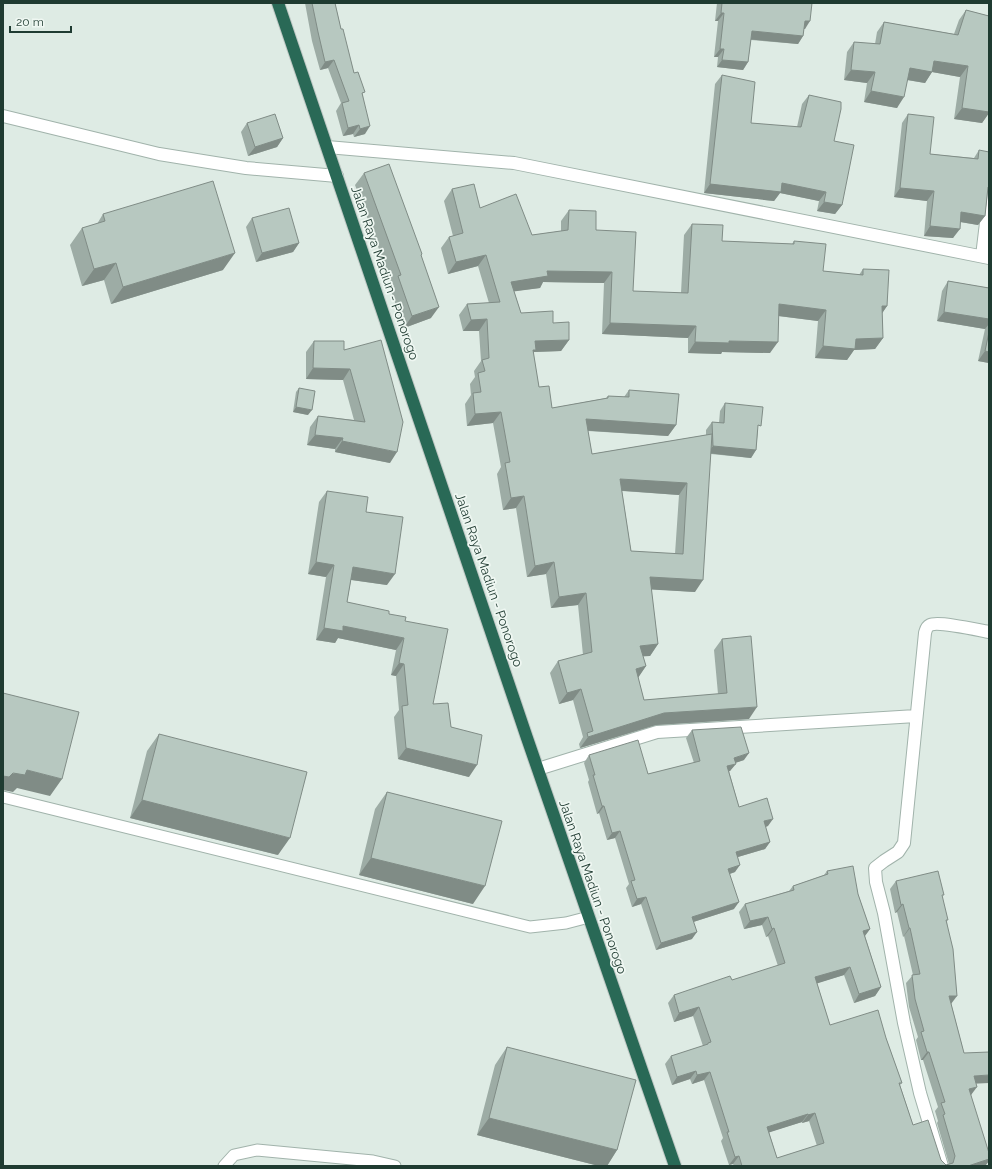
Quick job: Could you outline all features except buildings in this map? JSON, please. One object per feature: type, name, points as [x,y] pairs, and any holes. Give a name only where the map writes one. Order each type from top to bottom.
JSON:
[{"type":"highway","name":"Jalan Raya Madiun - Ponorogo","points":[[278,3],[538,769],[675,1166]]},
{"type":"street","points":[[3,116],[159,154],[246,168],[337,176]]},
{"type":"street","points":[[327,146],[514,163],[986,257],[989,198]]},
{"type":"street","points":[[942,1166],[920,1093],[904,1023],[876,876],[876,868],[898,852],[904,843],[924,633],[926,627],[931,624],[941,624],[989,632]]},
{"type":"street","points":[[538,769],[657,732],[916,716]]},
{"type":"lane","points":[[3,798],[530,927],[566,923],[589,917]]},
{"type":"lane","points":[[224,1166],[234,1155],[257,1150],[373,1160],[395,1166]]}]
